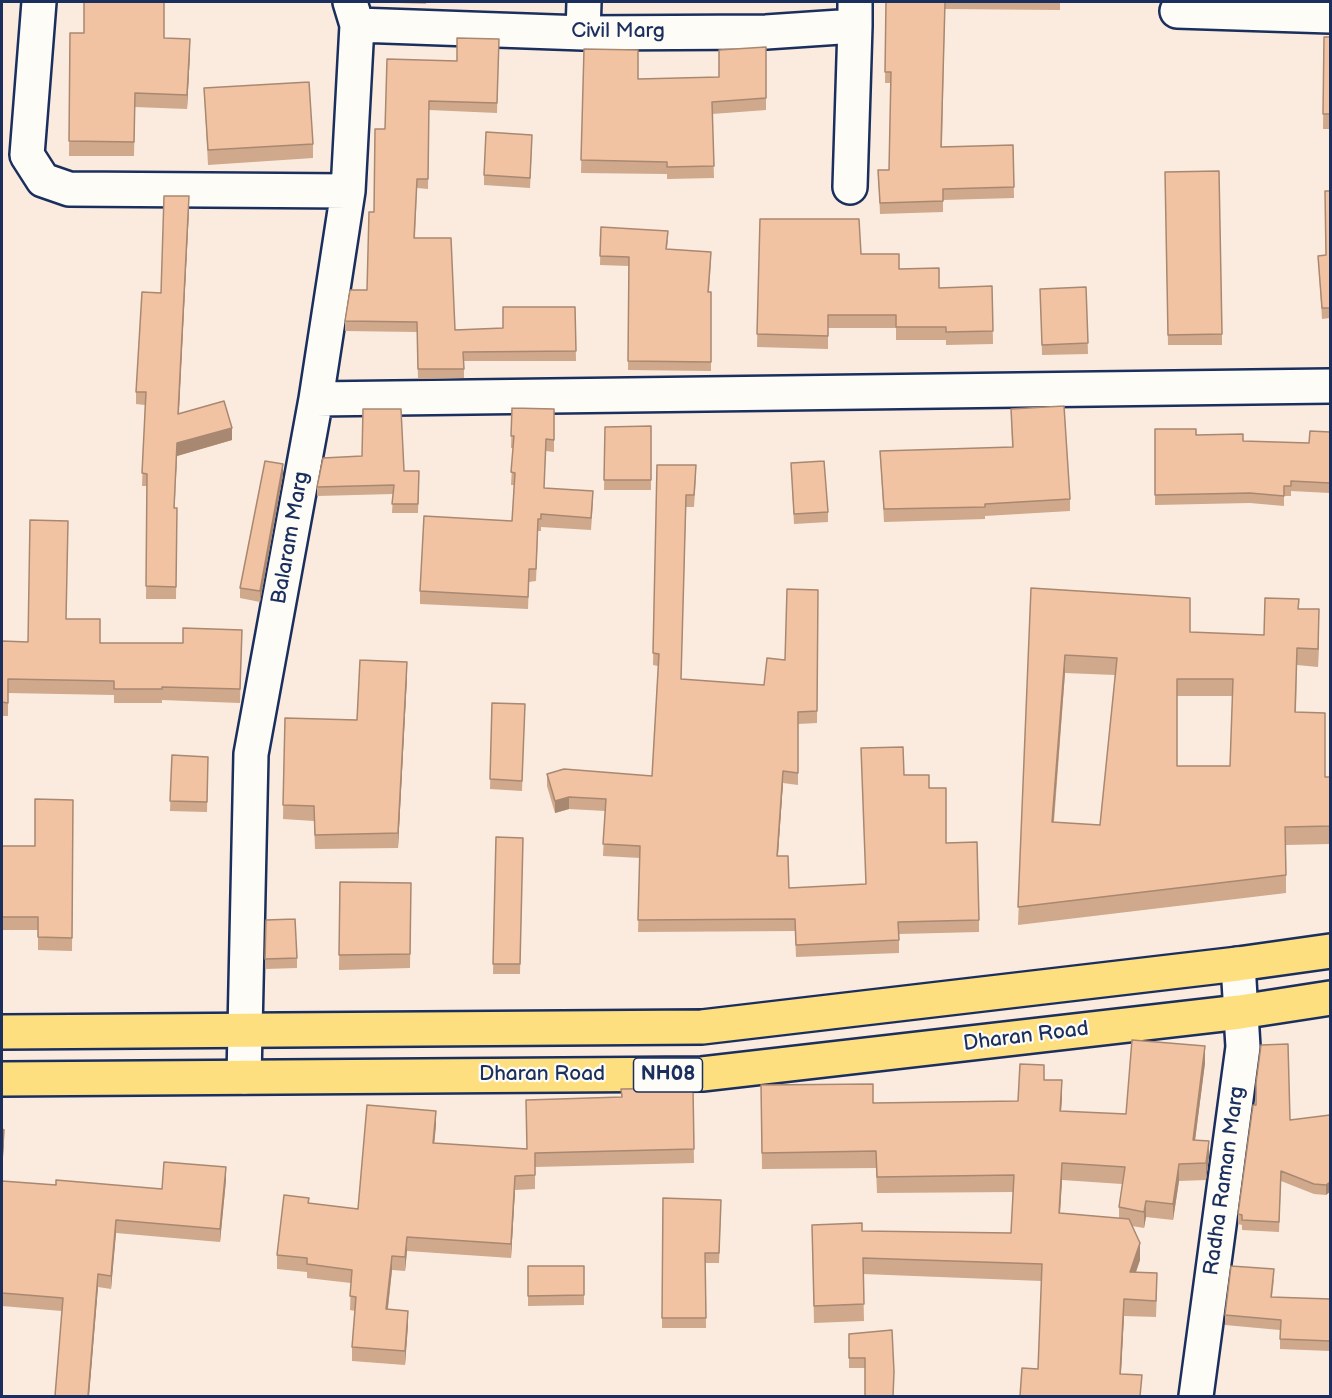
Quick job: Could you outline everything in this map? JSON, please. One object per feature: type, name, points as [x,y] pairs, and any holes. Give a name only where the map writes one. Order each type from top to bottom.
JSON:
[{"type":"main road","name":"NH08","points":[[2,1032],[702,1027],[1238,964],[1330,951]]},
{"type":"main road","name":"Dharan Road","points":[[2,1079],[702,1074],[1240,1012],[1330,998]]},
{"type":"street","points":[[39,2],[27,155],[43,180],[69,189],[348,191]]},
{"type":"street","points":[[1177,11],[1330,16]]},
{"type":"street","name":"Balaram Marg","points":[[244,1077],[251,754],[316,399],[348,191],[353,13]]},
{"type":"street","name":"Civil Marg","points":[[353,13],[583,17],[766,32],[855,14]]},
{"type":"street","points":[[850,187],[855,14]]},
{"type":"street","points":[[316,399],[1330,386]]},
{"type":"street","name":"Radha Raman Marg","points":[[1196,1396],[1243,1047],[1238,964]]},
{"type":"building","points":[[84,2],[164,2],[164,38],[190,39],[187,95],[135,93],[134,142],[69,141],[70,33],[84,33]]},
{"type":"building","points":[[886,2],[945,2],[941,147],[1013,145],[1014,187],[943,189],[943,201],[880,203],[878,170],[889,170],[891,72],[885,72]]},
{"type":"building","points":[[1324,37],[1330,37],[1330,114],[1323,114]]},
{"type":"building","points":[[457,38],[499,39],[497,103],[429,101],[428,179],[417,179],[414,238],[451,238],[455,330],[503,328],[503,307],[575,307],[576,351],[463,352],[464,369],[418,369],[417,322],[345,321],[350,290],[367,290],[369,212],[374,212],[375,129],[385,129],[387,59],[457,61]]},
{"type":"building","points":[[766,47],[766,98],[712,102],[714,166],[667,167],[667,162],[581,160],[584,49],[638,50],[638,79],[719,77],[719,50]]},
{"type":"building","points":[[309,82],[313,144],[208,150],[204,88]]},
{"type":"building","points":[[486,132],[532,135],[530,178],[484,175]]},
{"type":"building","points":[[1219,171],[1222,334],[1168,335],[1165,172]]},
{"type":"building","points":[[1325,191],[1330,191],[1330,308],[1322,308],[1318,256],[1326,255]]},
{"type":"building","points":[[164,196],[189,196],[178,414],[224,401],[232,428],[177,443],[174,508],[177,508],[176,587],[146,586],[147,474],[142,473],[146,392],[136,392],[142,292],[161,293]]},
{"type":"building","points":[[760,219],[859,219],[861,254],[899,254],[899,269],[939,268],[939,288],[992,286],[993,331],[946,332],[946,327],[896,327],[896,315],[828,315],[828,336],[757,334]]},
{"type":"building","points":[[601,227],[668,231],[666,249],[711,252],[708,292],[711,292],[711,362],[628,361],[629,257],[600,256]]},
{"type":"building","points":[[1086,287],[1088,343],[1042,345],[1040,289]]},
{"type":"building","points":[[1064,406],[1070,499],[985,504],[985,507],[884,509],[880,451],[1013,447],[1011,409]]},
{"type":"building","points":[[512,408],[554,409],[554,440],[546,439],[544,488],[593,491],[591,518],[541,514],[541,519],[538,519],[536,569],[529,569],[528,597],[420,591],[424,516],[512,521],[515,473],[511,472],[514,436],[511,436]]},
{"type":"building","points":[[363,409],[401,409],[404,471],[419,471],[418,504],[392,504],[394,485],[317,487],[323,458],[362,456]]},
{"type":"building","points":[[651,426],[651,480],[604,480],[605,427]]},
{"type":"building","points":[[1155,429],[1196,429],[1196,435],[1243,434],[1243,441],[1309,443],[1310,431],[1330,432],[1330,483],[1291,481],[1291,486],[1284,486],[1284,496],[1250,493],[1155,495]]},
{"type":"building","points":[[265,461],[283,464],[260,591],[240,588]]},
{"type":"building","points":[[824,461],[828,512],[794,514],[791,463]]},
{"type":"building","points":[[657,465],[696,465],[694,495],[686,495],[681,679],[764,685],[767,658],[785,660],[787,589],[818,590],[817,711],[798,712],[798,773],[783,771],[777,856],[788,856],[789,888],[866,884],[861,748],[903,747],[904,775],[929,775],[929,788],[946,788],[946,843],[977,842],[979,920],[898,922],[899,940],[796,945],[795,919],[638,920],[640,846],[603,844],[606,799],[569,797],[555,801],[547,774],[564,769],[652,776],[659,654],[653,653]]},
{"type":"building","points":[[30,520],[68,521],[66,619],[100,619],[100,643],[183,643],[183,628],[242,630],[240,689],[162,687],[162,689],[114,689],[114,681],[8,679],[8,703],[2,702],[2,641],[28,642]]},
{"type":"building","points":[[1031,588],[1190,598],[1190,632],[1264,635],[1265,598],[1299,599],[1298,609],[1319,609],[1318,649],[1297,648],[1295,712],[1325,713],[1325,777],[1330,777],[1330,826],[1285,827],[1286,875],[1018,907]],"holes":[[[1065,655],[1117,658],[1100,825],[1052,822]],[[1177,679],[1233,679],[1230,766],[1177,766]]]},
{"type":"building","points":[[360,660],[407,662],[398,833],[315,835],[314,806],[283,805],[285,718],[357,720]]},
{"type":"building","points":[[492,703],[525,704],[522,781],[490,779]]},
{"type":"building","points":[[172,755],[208,757],[207,802],[170,801]]},
{"type":"building","points":[[35,799],[73,800],[72,938],[38,937],[38,917],[2,917],[2,846],[35,846]]},
{"type":"building","points":[[496,837],[523,838],[520,964],[493,964]]},
{"type":"building","points":[[340,882],[411,883],[410,954],[339,955]]},
{"type":"building","points":[[295,919],[297,958],[265,959],[266,920]]},
{"type":"building","points":[[1132,1040],[1205,1046],[1193,1140],[1209,1141],[1206,1163],[1179,1164],[1173,1204],[1146,1201],[1144,1212],[1119,1207],[1125,1167],[1062,1163],[1059,1213],[1129,1219],[1140,1243],[1130,1272],[1157,1273],[1156,1301],[1124,1299],[1120,1374],[1142,1375],[1140,1396],[1020,1396],[1022,1368],[1038,1369],[1042,1264],[863,1258],[864,1304],[814,1306],[812,1225],[862,1223],[862,1231],[1011,1233],[1014,1175],[877,1177],[876,1151],[762,1153],[761,1085],[873,1084],[873,1103],[1018,1101],[1020,1064],[1044,1065],[1044,1080],[1062,1080],[1060,1111],[1126,1114]]},
{"type":"building","points":[[1288,1044],[1290,1120],[1330,1115],[1330,1182],[1326,1185],[1314,1184],[1281,1171],[1279,1222],[1242,1220],[1242,1215],[1238,1214],[1253,1105],[1256,1105],[1256,1083],[1261,1045]]},
{"type":"building","points":[[693,1088],[694,1149],[535,1153],[535,1175],[515,1176],[511,1244],[407,1237],[405,1257],[392,1256],[386,1309],[408,1311],[405,1351],[352,1347],[356,1297],[350,1296],[352,1270],[307,1264],[307,1258],[277,1255],[284,1195],[309,1198],[308,1203],[358,1209],[367,1105],[436,1111],[433,1143],[527,1149],[526,1100],[622,1097],[621,1089]]},
{"type":"building","points":[[2,1129],[4,1130],[2,1159]]},
{"type":"building","points":[[164,1162],[226,1167],[220,1229],[116,1220],[111,1276],[98,1274],[88,1396],[55,1396],[63,1298],[2,1293],[2,1181],[56,1185],[56,1180],[162,1189]]},
{"type":"building","points":[[663,1198],[721,1200],[719,1253],[705,1253],[706,1318],[662,1318]]},
{"type":"building","points":[[528,1266],[584,1266],[584,1295],[528,1296]]},
{"type":"building","points":[[1231,1266],[1274,1269],[1271,1297],[1330,1299],[1330,1341],[1280,1339],[1281,1320],[1225,1315]]},
{"type":"building","points":[[892,1330],[893,1396],[865,1396],[865,1358],[849,1358],[849,1334]]}]
